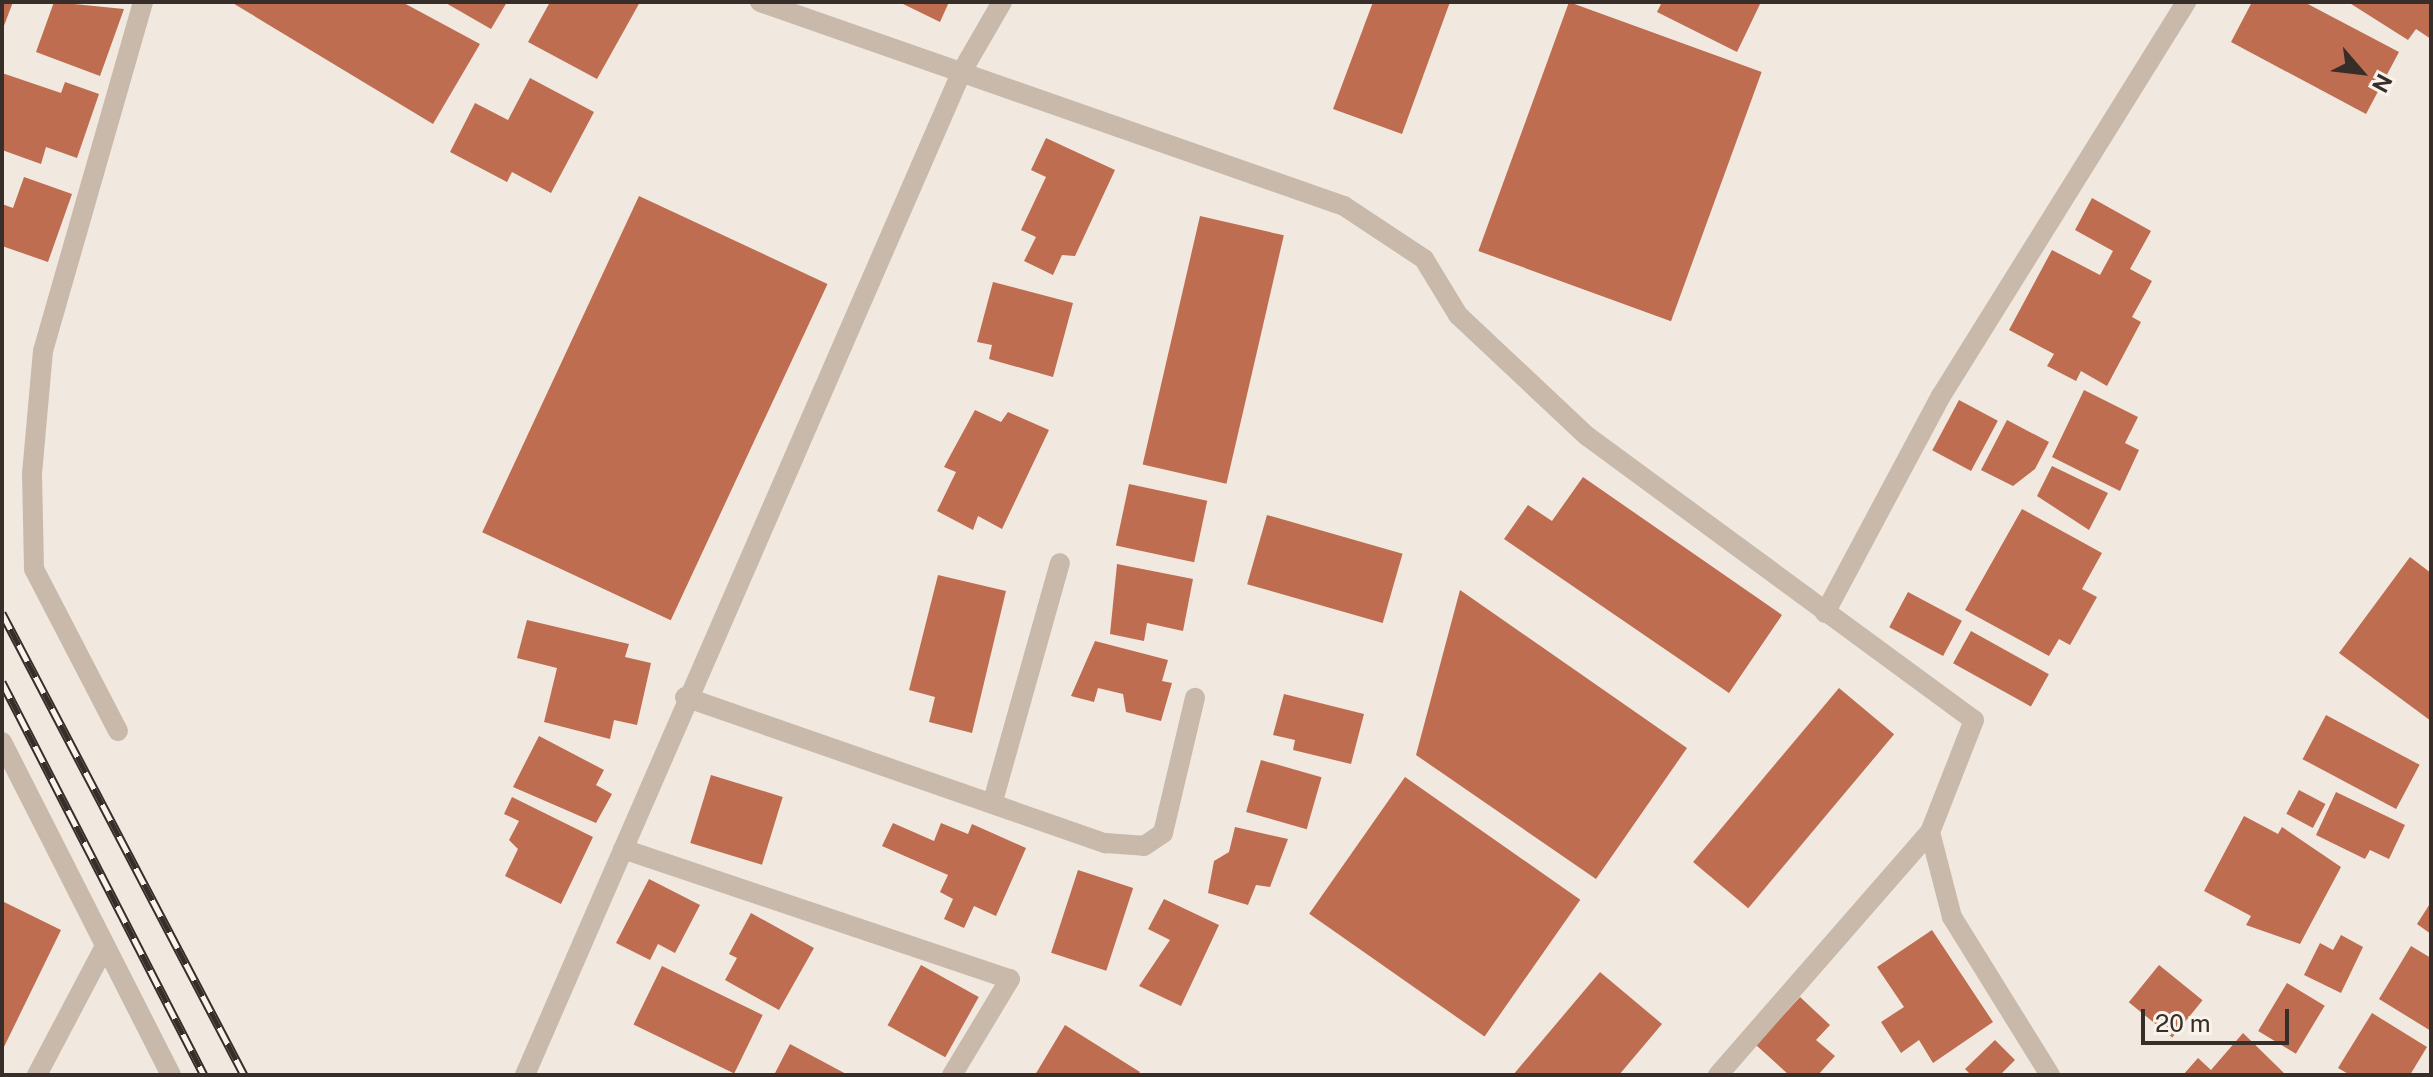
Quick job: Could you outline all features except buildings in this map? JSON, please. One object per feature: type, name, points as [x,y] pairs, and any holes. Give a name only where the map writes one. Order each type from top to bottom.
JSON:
[{"type":"street","points":[[118,731],[34,569],[32,474],[43,351],[143,2]]},
{"type":"street","points":[[760,2],[1344,206],[1424,259],[1458,315],[1587,436],[1974,720],[1930,832],[1718,1075]]},
{"type":"street","points":[[525,1075],[685,697],[961,73],[1002,2]]},
{"type":"street","points":[[1825,613],[1941,396],[2186,2]]},
{"type":"street","points":[[993,801],[1060,563]]},
{"type":"street","points":[[685,697],[993,801],[1105,843],[1144,846],[1163,833],[1195,698]]},
{"type":"street","points":[[2,742],[171,1075]]},
{"type":"street","points":[[1930,832],[1952,917],[2050,1075]]},
{"type":"street","points":[[623,849],[1010,979],[952,1075]]},
{"type":"street","points":[[37,1075],[104,948]]},
{"type":"railway","points":[[2,613],[244,1075]]},
{"type":"railway","points":[[2,682],[204,1075]]}]
